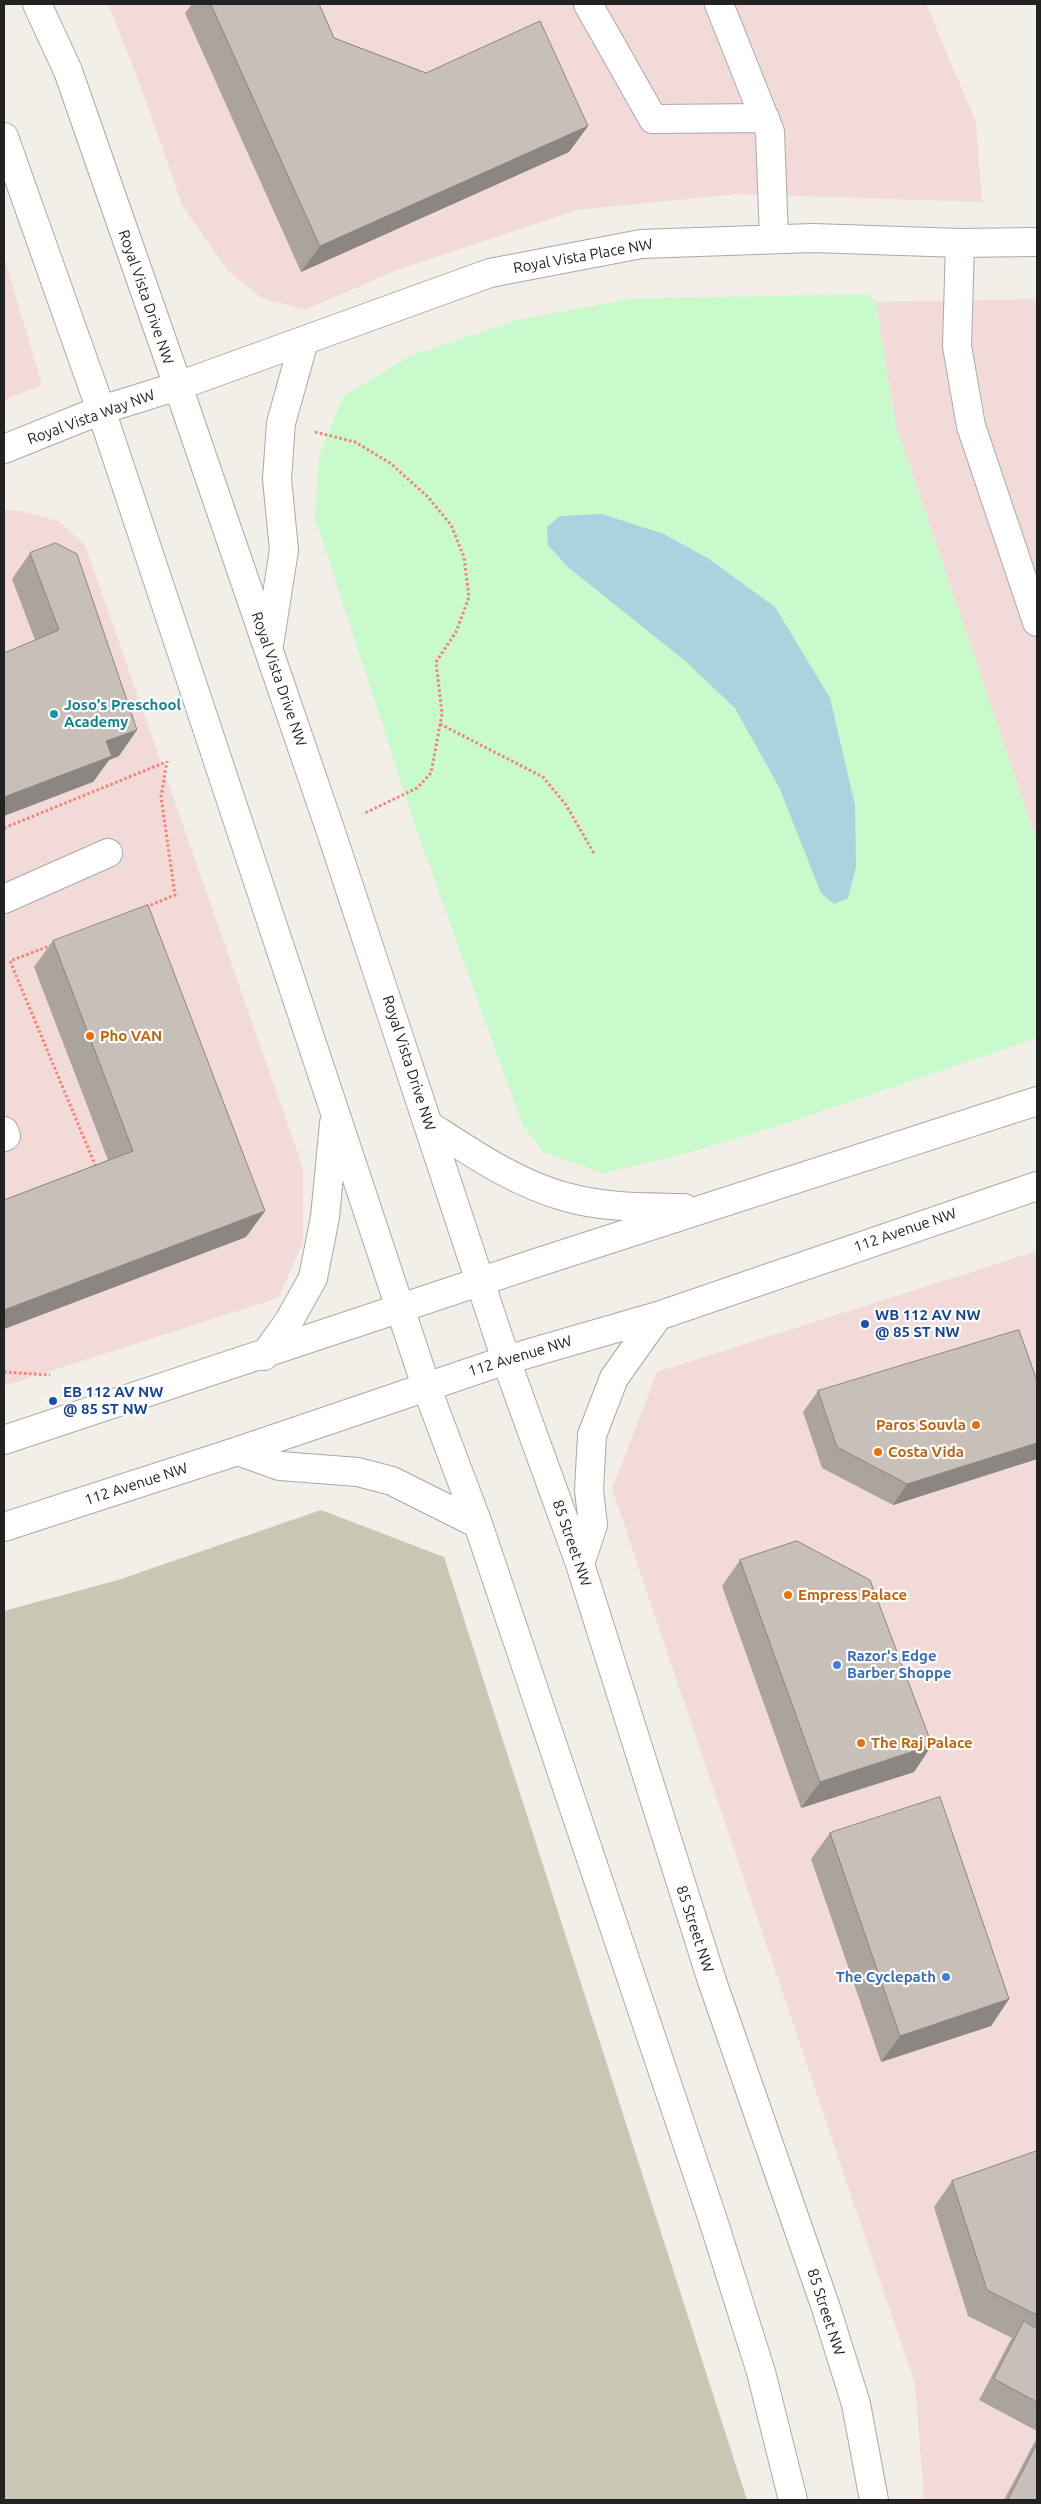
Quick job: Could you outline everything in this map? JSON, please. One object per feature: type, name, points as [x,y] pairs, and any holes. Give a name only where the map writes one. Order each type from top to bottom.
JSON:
[{"type":"street","name":"Royal Vista Drive NW","points":[[38,4],[68,72],[178,386],[430,1126],[506,1360]]},
{"type":"street","points":[[588,4],[652,119],[764,118]]},
{"type":"street","points":[[719,4],[770,132],[774,239]]},
{"type":"street","points":[[4,137],[101,410],[426,1386],[478,1524],[712,2217],[760,2372],[793,2500]]},
{"type":"street","name":"Royal Vista Place NW","points":[[178,386],[490,273],[641,244],[774,239],[960,243],[1037,242]]},
{"type":"street","points":[[960,243],[957,346],[971,426],[1037,622]]},
{"type":"street","points":[[269,650],[284,550],[277,479],[281,424],[304,341]]},
{"type":"street","name":"Royal Vista Way NW","points":[[4,449],[101,410],[178,386]]},
{"type":"street","points":[[4,899],[108,853]]},
{"type":"street","points":[[4,1440],[264,1356],[400,1308],[701,1209],[1037,1101]]},
{"type":"street","points":[[264,1356],[289,1321],[313,1278],[325,1217],[335,1112]]},
{"type":"street","points":[[430,1126],[503,1170],[537,1187],[566,1197],[605,1205],[701,1209]]},
{"type":"street","points":[[4,1131],[6,1136],[4,1137]]},
{"type":"street","name":"112 Avenue NW","points":[[4,1527],[238,1451],[506,1360],[658,1316],[1037,1186]]},
{"type":"street","points":[[580,1564],[594,1525],[589,1490],[592,1435],[614,1378],[658,1316]]},
{"type":"street","name":"85 Street NW","points":[[506,1360],[580,1564],[712,1981],[826,2308],[856,2404],[874,2500]]},
{"type":"street","points":[[238,1451],[280,1466],[358,1472],[392,1481],[478,1524]]},
{"type":"path","points":[[281,424],[355,442],[390,463],[428,498],[451,525],[464,557],[469,597],[456,632],[436,662],[442,714],[431,773],[417,788],[330,830]]},
{"type":"path","points":[[440,724],[543,777],[566,805],[595,855]]},
{"type":"path","points":[[4,828],[167,761],[161,797],[175,895],[138,910]]},
{"type":"path","points":[[56,943],[10,962],[98,1172]]},
{"type":"path","points":[[4,1372],[50,1375]]},
{"type":"shaded area","points":[[108,4],[926,4],[976,122],[982,202],[738,194],[577,210],[397,270],[305,310],[262,298],[229,272],[183,207],[140,85]]},
{"type":"shaded area","points":[[4,257],[42,385],[4,400]]},
{"type":"shaded area","points":[[1037,299],[1037,842],[895,423],[876,302]]},
{"type":"shaded area","points":[[4,510],[16,510],[59,521],[85,545],[303,1168],[303,1243],[278,1298],[4,1386]]},
{"type":"shaded area","points":[[1037,1251],[1037,2500],[924,2500],[915,2384],[612,1489],[657,1372]]},
{"type":"shaded area","points":[[321,1510],[444,1557],[747,2500],[4,2500],[4,1611],[118,1580]]},
{"type":"green space","points":[[867,294],[876,302],[895,423],[1037,842],[1037,1038],[790,1122],[688,1153],[603,1173],[543,1152],[522,1124],[416,828],[315,518],[319,456],[344,396],[410,356],[518,320],[628,299]]},
{"type":"water","points":[[602,514],[664,534],[709,559],[775,607],[830,698],[855,805],[856,867],[848,898],[834,904],[821,893],[779,787],[735,708],[684,660],[568,567],[548,545],[547,527],[560,516]]},
{"type":"building","points":[[211,4],[319,4],[334,38],[426,73],[540,21],[588,126],[320,246]]},
{"type":"building","name":"Joso's Preschool Academy","points":[[56,543],[77,554],[137,730],[106,741],[112,756],[4,797],[4,653],[59,630],[30,553]]},
{"type":"building","points":[[148,905],[265,1211],[4,1310],[4,1200],[133,1151],[53,941]]},
{"type":"building","points":[[1019,1330],[1037,1381],[1037,1443],[907,1484],[837,1447],[818,1391]]},
{"type":"building","points":[[797,1541],[870,1580],[932,1745],[820,1782],[740,1560]]},
{"type":"building","points":[[940,1797],[1009,1999],[900,2036],[830,1833]]},
{"type":"building","points":[[1037,2151],[1037,2315],[987,2290],[952,2181]]},
{"type":"building","points":[[1024,2321],[1037,2329],[1037,2402],[994,2379]]},
{"type":"building","points":[[1037,2444],[1037,2500],[1008,2500]]},
{"type":"place","name":"Joso's Preschool Academy","points":[[54,714]]},
{"type":"place","name":"Pho VAN","points":[[90,1036]]},
{"type":"place","name":"WB 112 AV NW @ 85 ST NW","points":[[865,1324]]},
{"type":"place","name":"EB 112 AV NW @ 85 ST NW","points":[[53,1401]]},
{"type":"place","name":"Paros Souvla","points":[[976,1425]]},
{"type":"place","name":"Costa Vida","points":[[878,1452]]},
{"type":"place","name":"Empress Palace","points":[[788,1595]]},
{"type":"place","name":"Razor's Edge Barber Shoppe","points":[[837,1665]]},
{"type":"place","name":"The Raj Palace","points":[[861,1743]]},
{"type":"place","name":"The Cyclepath","points":[[946,1977]]}]
